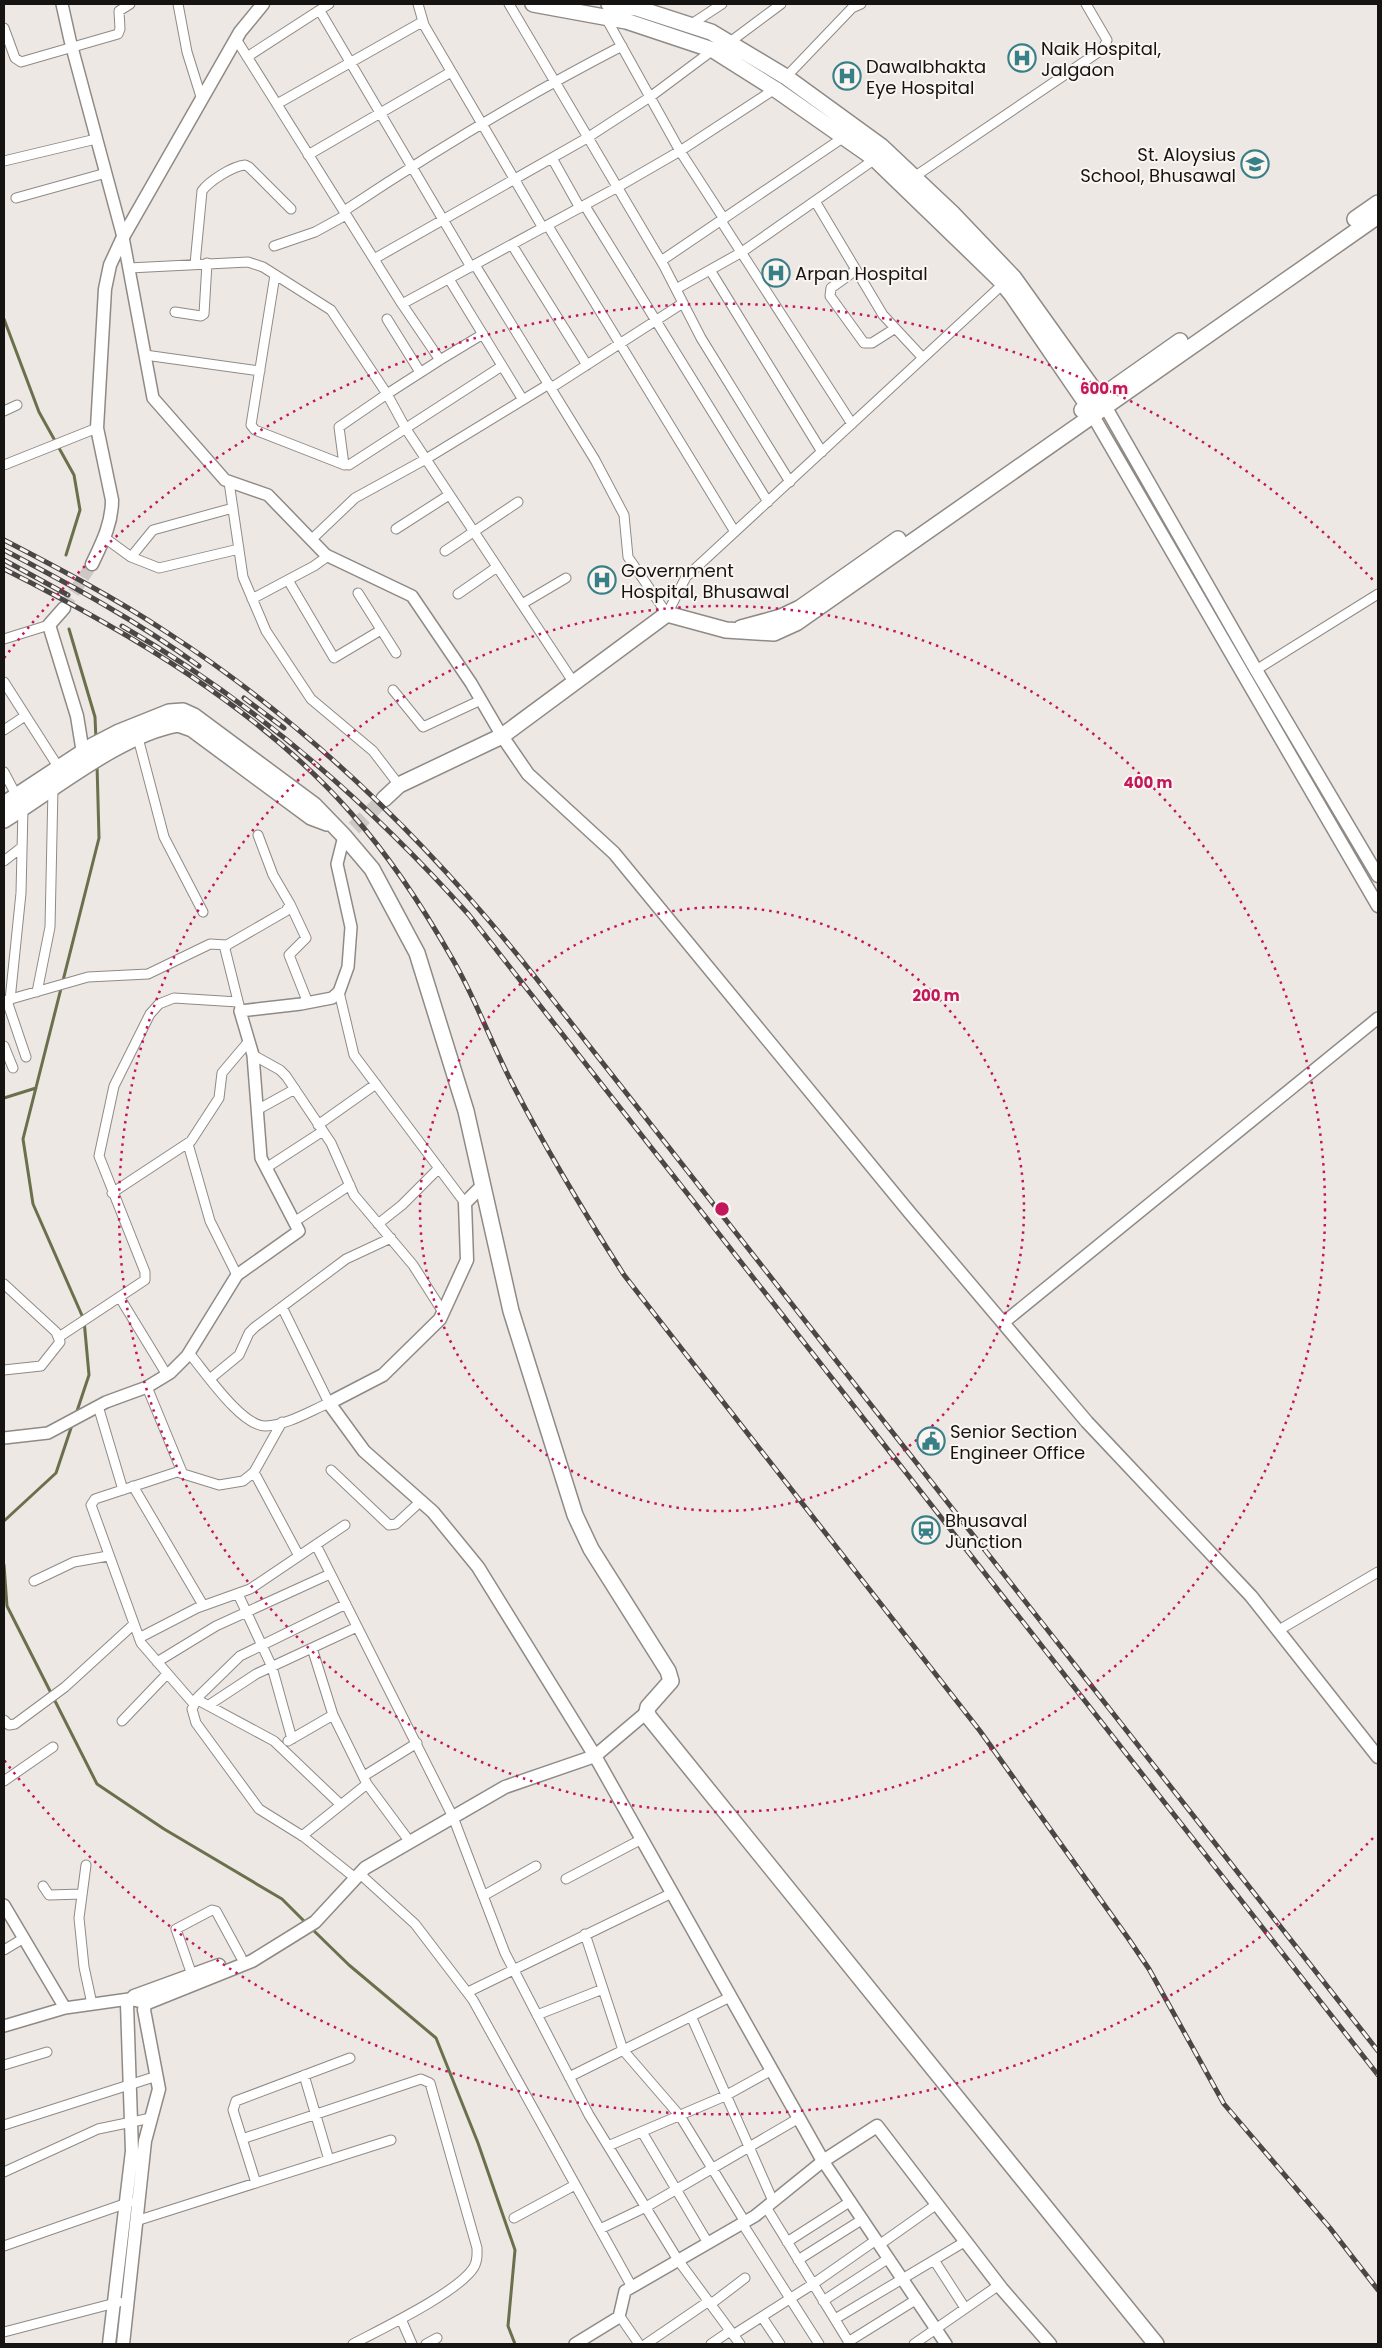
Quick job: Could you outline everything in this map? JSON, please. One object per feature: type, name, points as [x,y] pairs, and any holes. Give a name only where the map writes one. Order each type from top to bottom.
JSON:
[{"type":"main road","points":[[92,564],[105,538],[112,512],[112,500],[97,428],[105,289],[110,266],[123,237],[236,39],[263,4]]},
{"type":"main road","points":[[533,4],[607,11],[640,6],[711,32],[730,42],[786,77],[881,146],[1014,278],[1180,536],[1256,670],[1378,876]]},
{"type":"main road","points":[[607,11],[626,21],[713,50],[844,136],[874,159],[1003,284],[1096,406],[1167,545],[1378,906]]},
{"type":"main road","points":[[384,799],[399,785],[502,736],[667,614],[719,630],[732,630],[791,613],[817,603],[1096,406],[1378,203]]},
{"type":"main road","points":[[1096,406],[1378,216]]},
{"type":"main road","points":[[1167,545],[1180,536]]},
{"type":"main road","points":[[64,608],[49,626],[90,753]]},
{"type":"main road","points":[[4,820],[59,768],[127,738],[170,712],[179,710],[189,713],[345,830],[372,869],[417,953],[466,1111],[511,1311],[575,1515],[591,1549],[668,1671],[671,1681],[668,1687],[648,1707],[647,1712],[595,1756],[505,1787],[410,1842],[357,1875],[315,1922],[252,1961],[192,1975],[129,1999],[132,2202],[136,2221],[126,2301],[123,2344]]},
{"type":"main road","points":[[502,736],[528,774],[614,853],[1086,1422],[1251,1596],[1378,1756]]},
{"type":"main road","points":[[4,804],[21,802],[53,788],[90,753]]},
{"type":"main road","points":[[483,1185],[465,1203],[467,1260],[440,1319],[383,1375],[329,1403],[364,1451],[433,1512],[478,1566],[595,1756],[823,2161],[877,2126],[999,2285],[1050,2344]]},
{"type":"main road","points":[[647,1712],[1156,2344]]},
{"type":"main road","points":[[109,2344],[113,2303],[132,2202],[145,2141],[159,2089],[144,2010],[146,2003],[220,1969],[241,1957],[267,1950]]},
{"type":"street","points":[[62,4],[123,237],[153,398],[225,480],[268,495],[328,556],[412,596],[481,700],[502,736]]},
{"type":"street","points":[[4,28],[14,58],[19,62],[118,34],[120,29],[119,11],[130,4]]},
{"type":"street","points":[[178,4],[187,52],[202,100]]},
{"type":"street","points":[[247,57],[329,4]]},
{"type":"street","points":[[418,4],[422,22],[515,180],[621,344],[736,532]]},
{"type":"street","points":[[509,4],[586,138],[661,261],[701,338],[790,482]]},
{"type":"street","points":[[690,25],[722,4]]},
{"type":"street","points":[[730,42],[781,4]]},
{"type":"street","points":[[842,4],[847,14]]},
{"type":"street","points":[[786,77],[847,14],[861,4]]},
{"type":"street","points":[[914,177],[1103,49],[1107,40],[1086,4]]},
{"type":"street","points":[[320,11],[444,221],[596,460],[624,515],[627,553],[630,562],[667,614],[686,577],[1003,284]]},
{"type":"street","points":[[607,11],[622,46],[680,151],[852,424]]},
{"type":"street","points":[[277,104],[422,22]]},
{"type":"street","points":[[236,39],[402,304],[440,360]]},
{"type":"street","points":[[274,246],[315,232],[412,166],[482,123],[554,81],[622,46]]},
{"type":"street","points":[[374,259],[444,221],[586,138],[650,97],[713,50]]},
{"type":"street","points":[[308,155],[451,72]]},
{"type":"street","points":[[402,304],[616,188],[680,151],[775,89]]},
{"type":"street","points":[[661,261],[844,136]]},
{"type":"street","points":[[4,161],[96,139]]},
{"type":"street","points":[[552,158],[657,321],[768,502]]},
{"type":"street","points":[[676,289],[742,252],[874,159]]},
{"type":"street","points":[[195,264],[202,191],[207,185],[237,167],[245,165],[249,167],[291,209]]},
{"type":"street","points":[[16,198],[106,173]]},
{"type":"street","points":[[815,201],[883,315],[923,358]]},
{"type":"street","points":[[512,245],[587,365]]},
{"type":"street","points":[[129,268],[248,262],[275,275],[331,310],[387,394],[406,429],[574,683]]},
{"type":"street","points":[[175,312],[201,316],[204,314],[208,263]]},
{"type":"street","points":[[710,270],[822,452]]},
{"type":"street","points":[[856,270],[831,288],[830,296],[864,343],[872,342],[894,329]]},
{"type":"street","points":[[275,275],[251,425],[253,429],[344,465],[352,463],[502,366]]},
{"type":"street","points":[[449,279],[523,400]]},
{"type":"street","points":[[311,540],[355,498],[587,365],[683,303]]},
{"type":"street","points":[[387,319],[420,372]]},
{"type":"street","points":[[344,465],[339,427],[420,372],[483,334]]},
{"type":"street","points":[[145,355],[260,370]]},
{"type":"street","points":[[4,411],[17,405]]},
{"type":"street","points":[[4,464],[71,436],[97,428]]},
{"type":"street","points":[[229,482],[243,577],[266,630],[306,694],[373,751],[399,785]]},
{"type":"street","points":[[396,529],[449,494]]},
{"type":"street","points":[[445,551],[518,502]]},
{"type":"street","points":[[131,557],[153,530],[233,508]]},
{"type":"street","points":[[105,538],[131,557],[161,568],[239,549]]},
{"type":"street","points":[[252,599],[328,556]]},
{"type":"street","points":[[458,594],[497,567]]},
{"type":"street","points":[[522,604],[566,578]]},
{"type":"street","points":[[288,580],[334,658],[381,630]]},
{"type":"street","points":[[358,593],[396,653]]},
{"type":"street","points":[[1256,670],[1378,594]]},
{"type":"street","points":[[4,639],[49,626]]},
{"type":"street","points":[[4,682],[59,768]]},
{"type":"street","points":[[393,690],[423,727],[481,700]]},
{"type":"street","points":[[4,730],[25,716]]},
{"type":"street","points":[[127,738],[164,837],[203,912]]},
{"type":"street","points":[[4,772],[21,802],[21,898],[7,1000],[26,1057]]},
{"type":"street","points":[[40,992],[50,927],[53,788]]},
{"type":"street","points":[[60,1337],[143,1282],[146,1276],[100,1162],[100,1149],[117,1078],[150,1014],[159,1004],[174,998],[239,1006],[308,1003],[332,998],[339,992],[348,967],[351,928],[337,864],[345,830]]},
{"type":"street","points":[[258,835],[273,875],[290,904],[306,938],[289,955],[308,1003]]},
{"type":"street","points":[[4,861],[22,847]]},
{"type":"street","points":[[7,1000],[88,977],[148,974],[210,944],[227,945],[286,911],[290,904]]},
{"type":"street","points":[[4,1438],[48,1433],[98,1406],[147,1387],[167,1375],[190,1353],[237,1275],[299,1230],[261,1158],[253,1055],[225,954],[227,945]]},
{"type":"street","points":[[339,992],[352,1051],[465,1203]]},
{"type":"street","points":[[1003,1323],[1378,1018]]},
{"type":"street","points":[[112,1193],[188,1144],[219,1098],[222,1073],[249,1041]]},
{"type":"street","points":[[4,1046],[14,1068]]},
{"type":"street","points":[[253,1055],[280,1070],[295,1089],[333,1146],[356,1198],[413,1265],[444,1312]]},
{"type":"street","points":[[266,1168],[376,1084]]},
{"type":"street","points":[[257,1110],[295,1089]]},
{"type":"street","points":[[188,1144],[210,1221],[237,1275]]},
{"type":"street","points":[[378,1224],[402,1205],[439,1168]]},
{"type":"street","points":[[294,1222],[350,1185]]},
{"type":"street","points":[[211,1378],[240,1355],[252,1330],[346,1259],[391,1238]]},
{"type":"street","points":[[4,1284],[60,1337]]},
{"type":"street","points":[[120,1298],[167,1375]]},
{"type":"street","points":[[190,1353],[250,1422],[268,1426],[329,1403],[282,1307]]},
{"type":"street","points":[[4,1370],[41,1366],[59,1347],[60,1337]]},
{"type":"street","points":[[147,1387],[182,1472]]},
{"type":"street","points":[[98,1406],[123,1490]]},
{"type":"street","points":[[282,1422],[254,1472],[243,1481],[219,1485],[182,1472],[172,1473],[96,1499],[91,1505],[139,1638],[157,1662],[195,1701],[209,1706],[280,1746],[341,1805]]},
{"type":"street","points":[[331,1470],[389,1525],[396,1524],[421,1501]]},
{"type":"street","points":[[254,1472],[299,1556]]},
{"type":"street","points":[[133,1486],[203,1605]]},
{"type":"street","points":[[139,1638],[203,1605],[250,1589],[345,1525]]},
{"type":"street","points":[[316,1545],[453,1818],[513,1969],[569,2077],[608,2146],[678,2260],[740,2344]]},
{"type":"street","points":[[34,1581],[74,1562],[108,1556]]},
{"type":"street","points":[[1279,1630],[1378,1572]]},
{"type":"street","points":[[157,1662],[211,1629],[330,1574]]},
{"type":"street","points":[[238,1594],[263,1644],[272,1667],[292,1739]]},
{"type":"street","points":[[346,1604],[263,1644],[232,1663],[195,1701],[192,1709],[196,1722],[257,1806],[357,1875],[416,1924],[468,1992],[632,2287]]},
{"type":"street","points":[[4,1720],[9,1725],[15,1724],[50,1699],[134,1624]]},
{"type":"street","points":[[209,1706],[250,1677],[357,1626]]},
{"type":"street","points":[[312,1648],[333,1715],[365,1780],[410,1842]]},
{"type":"street","points":[[122,1721],[167,1674]]},
{"type":"street","points":[[280,1746],[333,1715]]},
{"type":"street","points":[[302,1836],[341,1805],[365,1780],[417,1743]]},
{"type":"street","points":[[4,1781],[53,1747]]},
{"type":"street","points":[[566,1880],[642,1840]]},
{"type":"street","points":[[86,1865],[80,1928],[84,1967],[92,2004]]},
{"type":"street","points":[[483,1896],[536,1866]]},
{"type":"street","points":[[43,1886],[49,1896],[82,1894]]},
{"type":"street","points":[[468,1992],[672,1893]]},
{"type":"street","points":[[4,1905],[65,2008]]},
{"type":"street","points":[[192,1975],[176,1929],[212,1910],[216,1911],[241,1957]]},
{"type":"street","points":[[585,1934],[623,2050],[680,2116],[819,2344]]},
{"type":"street","points":[[4,1950],[24,1938]]},
{"type":"street","points":[[537,2015],[603,1989]]},
{"type":"street","points":[[569,2077],[730,1997]]},
{"type":"street","points":[[4,2026],[65,2008],[129,1999],[146,2003]]},
{"type":"street","points":[[691,2016],[787,2242],[849,2343],[916,2299]]},
{"type":"street","points":[[4,2065],[48,2052]]},
{"type":"street","points":[[256,2183],[233,2110],[236,2101],[350,2058]]},
{"type":"street","points":[[608,2146],[725,2096],[772,2070]]},
{"type":"street","points":[[304,2075],[329,2160]]},
{"type":"street","points":[[4,2125],[130,2083],[157,2076]]},
{"type":"street","points":[[242,2139],[421,2079],[430,2083],[477,2248],[478,2260],[474,2268],[458,2284],[401,2319],[353,2344]]},
{"type":"street","points":[[4,2172],[98,2129],[151,2118]]},
{"type":"street","points":[[600,2229],[646,2207],[798,2118]]},
{"type":"street","points":[[642,2132],[708,2243]]},
{"type":"street","points":[[136,2221],[390,2140]]},
{"type":"street","points":[[575,2344],[619,2315],[625,2291],[744,2222],[770,2204],[823,2161],[946,2344]]},
{"type":"street","points":[[514,2218],[575,2185]]},
{"type":"street","points":[[4,2246],[132,2202]]},
{"type":"street","points":[[787,2242],[850,2202]]},
{"type":"street","points":[[711,2344],[762,2316],[937,2204]]},
{"type":"street","points":[[798,2260],[863,2219]]},
{"type":"street","points":[[834,2319],[966,2241]]},
{"type":"street","points":[[824,2301],[889,2258]]},
{"type":"street","points":[[934,2260],[965,2308]]},
{"type":"street","points":[[646,2344],[745,2278]]},
{"type":"street","points":[[914,2344],[999,2285]]},
{"type":"street","points":[[4,2332],[126,2301]]},
{"type":"street","points":[[619,2315],[639,2344]]},
{"type":"street","points":[[762,2316],[780,2344]]},
{"type":"street","points":[[401,2319],[412,2344]]},
{"type":"street","points":[[426,2344],[437,2338]]},
{"type":"waterway","points":[[4,319],[39,412],[74,475],[80,510],[66,555]]},
{"type":"waterway","points":[[69,629],[95,717],[96,740]]},
{"type":"waterway","points":[[76,1414],[89,1375],[84,1320],[33,1204],[23,1139],[99,838],[97,764]]},
{"type":"waterway","points":[[4,1098],[36,1088]]},
{"type":"waterway","points":[[4,1521],[56,1473],[72,1425]]},
{"type":"waterway","points":[[4,1565],[7,1606],[97,1784],[164,1829],[282,1899],[307,1924]]},
{"type":"waterway","points":[[311,1928],[349,1965],[436,2038],[478,2143],[515,2250],[508,2326],[515,2344]]},
{"type":"tunnel","points":[[64,608],[92,564]]},
{"type":"tunnel","points":[[354,828],[384,799]]},
{"type":"railway","points":[[4,540],[128,608],[221,669],[320,748],[366,790],[454,881],[536,978],[1378,2051]]},
{"type":"railway","points":[[4,550],[103,604],[199,666]]},
{"type":"railway","points":[[4,560],[68,595]]},
{"type":"railway","points":[[4,569],[144,646],[233,706],[275,739],[315,775],[351,813],[379,847],[406,884],[442,941],[470,991],[506,1071],[527,1111],[567,1182],[624,1275],[980,1731],[1149,1969],[1224,2104],[1330,2228],[1378,2290]]},
{"type":"railway","points":[[122,626],[218,687],[307,757],[391,833],[469,915],[1378,2075]]},
{"type":"railway","points":[[244,698],[284,728]]},
{"type":"place","name":"Naik Hospital, Jalgaon","points":[[1022,58]]},
{"type":"place","name":"Dawalbhakta Eye Hospital","points":[[847,76]]},
{"type":"place","name":"St. Aloysius School, Bhusawal","points":[[1255,164]]},
{"type":"place","name":"Arpan Hospital","points":[[776,273]]},
{"type":"place","name":"Government Hospital, Bhusawal","points":[[602,580]]},
{"type":"place","name":"Senior Section Engineer Office","points":[[931,1441]]},
{"type":"place","name":"Bhusaval Junction","points":[[926,1530]]}]
